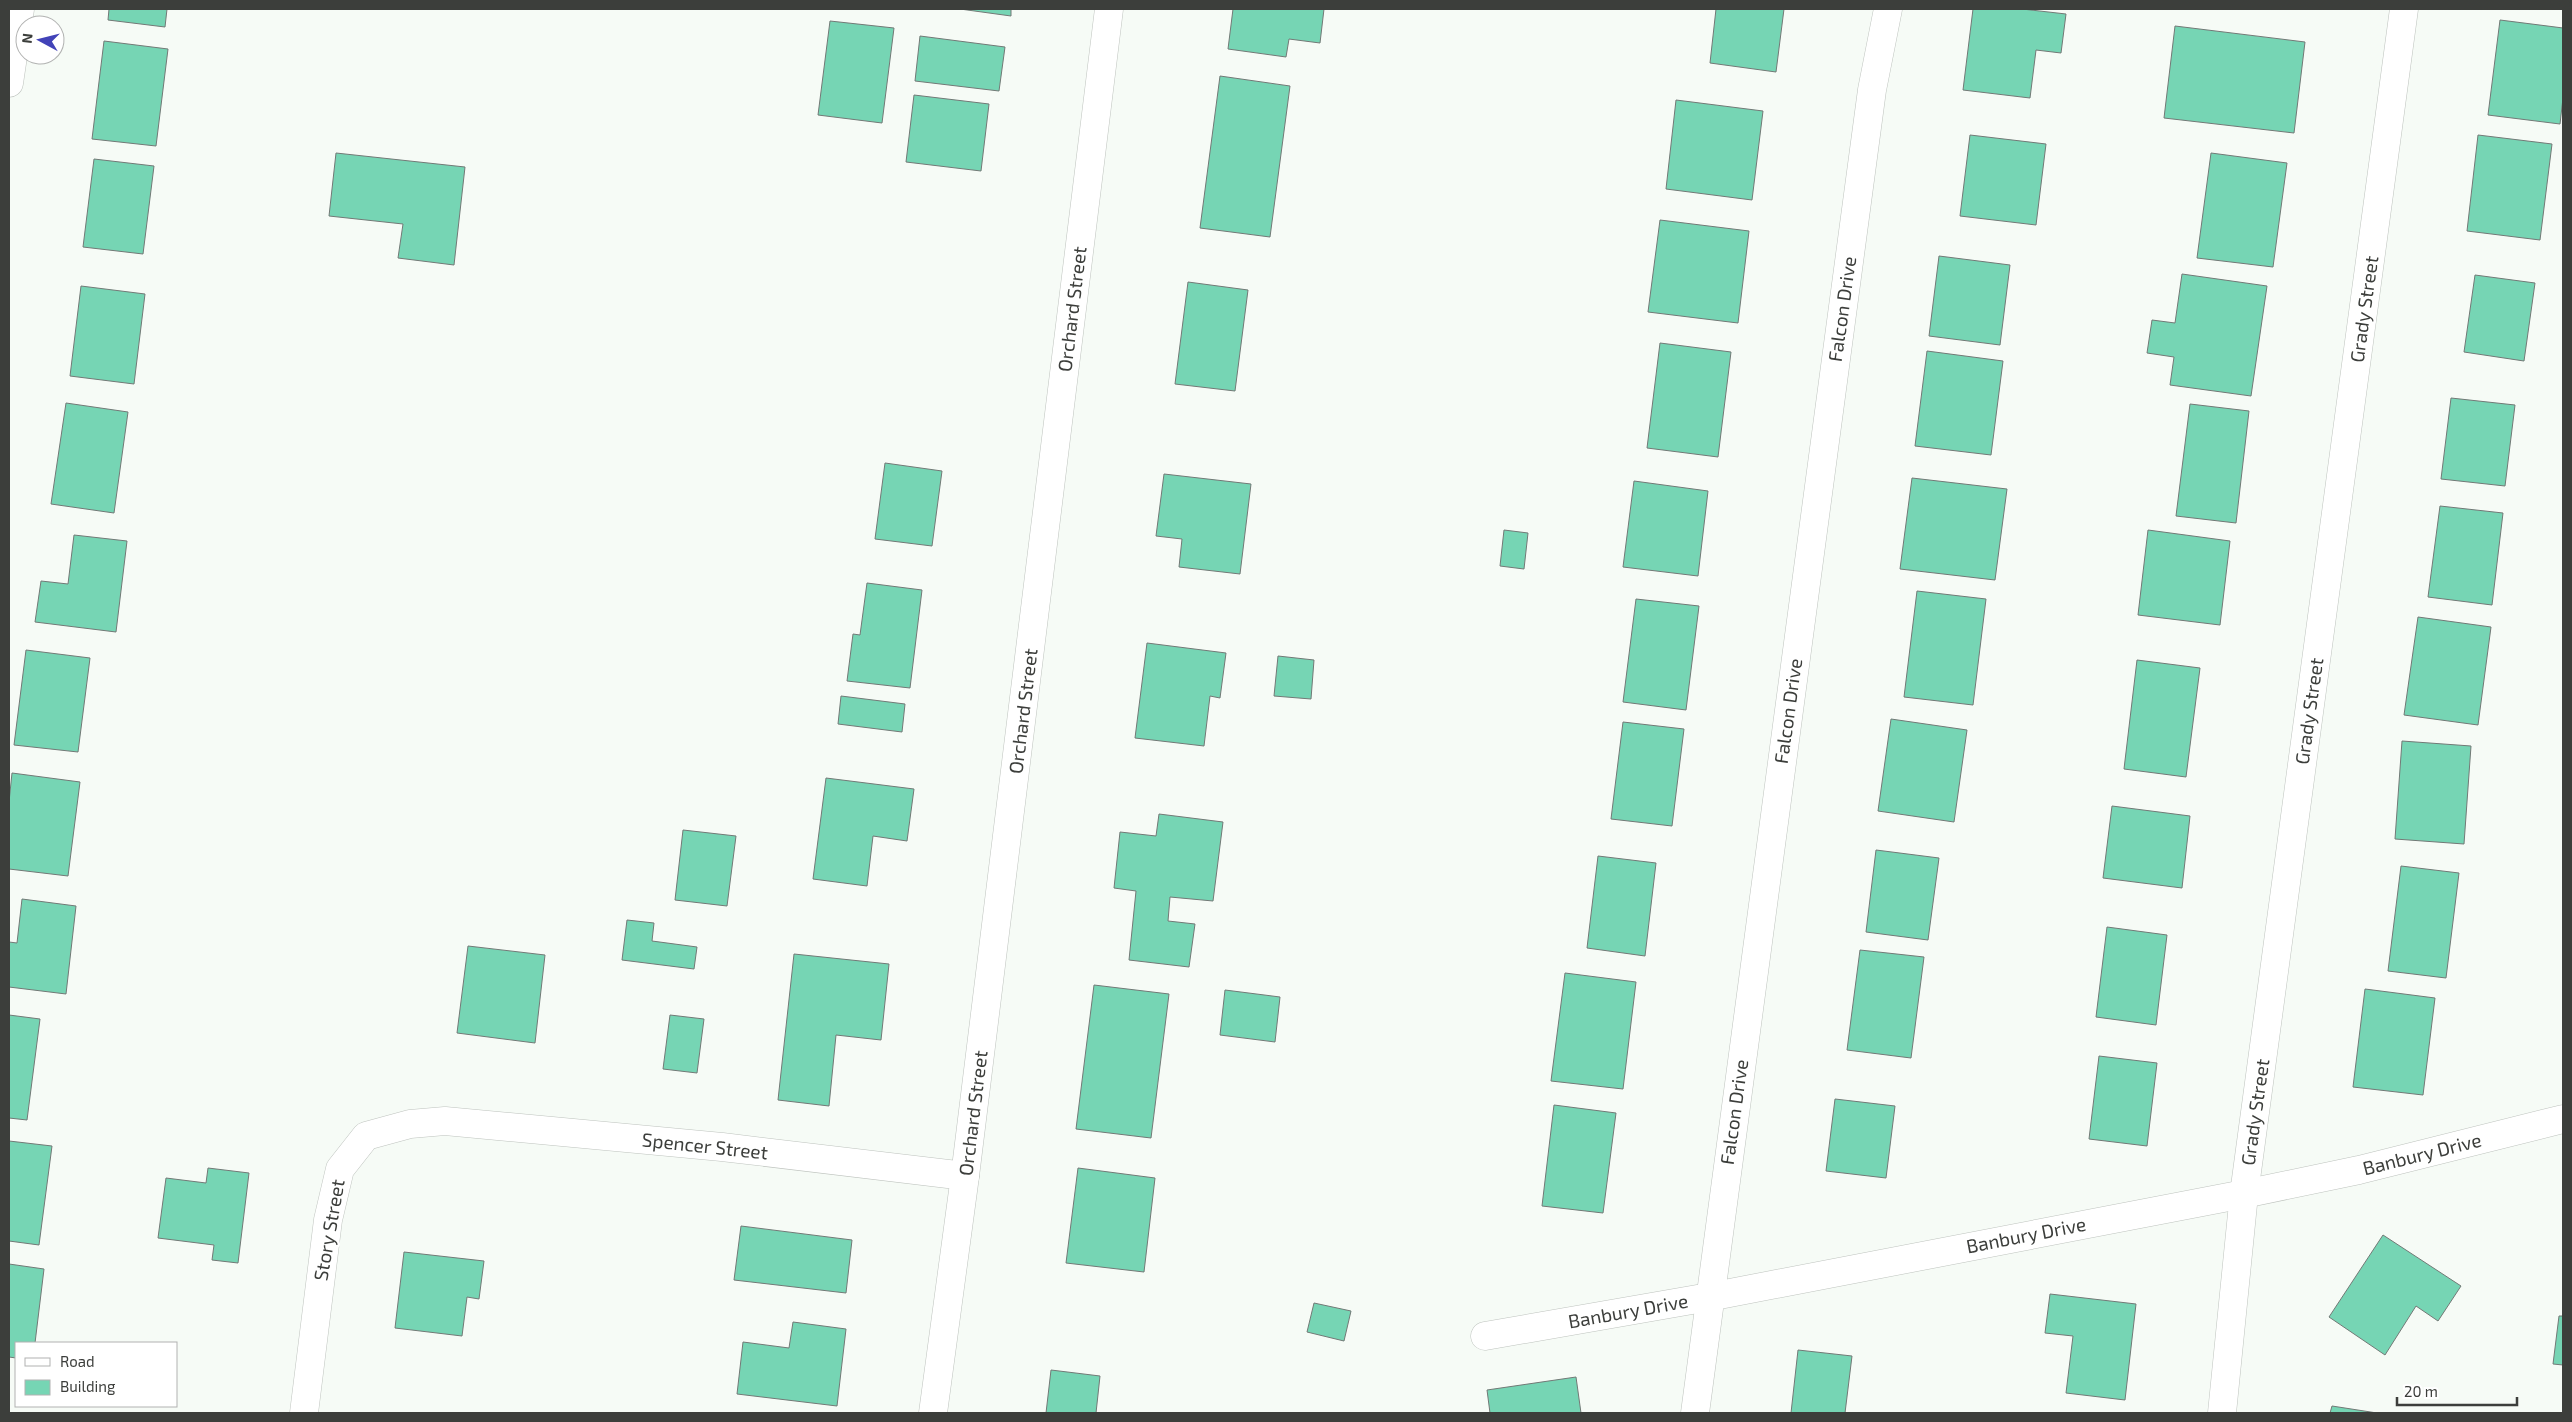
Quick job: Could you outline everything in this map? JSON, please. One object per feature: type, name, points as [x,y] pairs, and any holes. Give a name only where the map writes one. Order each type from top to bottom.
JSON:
[{"type":"street","points":[[9,83],[20,9]]},
{"type":"street","name":"Orchard Street","points":[[933,1413],[965,1176],[1109,9]]},
{"type":"street","name":"Falcon Drive","points":[[1695,1413],[1709,1297],[1872,90],[1888,9]]},
{"type":"street","name":"Grady Street","points":[[2222,1413],[2244,1194],[2404,9]]},
{"type":"street","name":"Banbury Drive","points":[[1485,1336],[1709,1297],[2244,1194],[2359,1170],[2563,1119]]},
{"type":"street","name":"Spencer Street","points":[[445,1120],[722,1147],[965,1176]]},
{"type":"street","name":"Story Street","points":[[304,1413],[328,1220],[340,1169],[366,1136],[410,1124],[445,1120]]},
{"type":"building","points":[[109,9],[167,9],[165,27],[108,20]]},
{"type":"building","points":[[960,9],[1011,9],[1011,16]]},
{"type":"building","points":[[1233,9],[1324,9],[1320,43],[1289,39],[1286,57],[1228,49]]},
{"type":"building","points":[[1716,9],[1784,9],[1776,72],[1710,63]]},
{"type":"building","points":[[1973,9],[2022,9],[2066,14],[2061,53],[2036,50],[2030,98],[1963,90]]},
{"type":"building","points":[[2500,20],[2563,28],[2563,98],[2560,124],[2488,115]]},
{"type":"building","points":[[830,21],[894,28],[882,123],[818,115]]},
{"type":"building","points":[[2175,26],[2305,42],[2294,133],[2164,118]]},
{"type":"building","points":[[920,36],[1005,47],[999,91],[915,81]]},
{"type":"building","points":[[104,41],[168,49],[156,146],[92,139]]},
{"type":"building","points":[[1220,76],[1290,86],[1270,237],[1200,228]]},
{"type":"building","points":[[914,95],[989,104],[981,171],[906,162]]},
{"type":"building","points":[[1676,100],[1763,111],[1752,200],[1666,189]]},
{"type":"building","points":[[1970,135],[2046,144],[2036,225],[1960,216]]},
{"type":"building","points":[[2478,135],[2552,144],[2540,240],[2467,231]]},
{"type":"building","points":[[336,153],[465,167],[454,265],[398,258],[403,224],[329,216]]},
{"type":"building","points":[[2211,153],[2287,163],[2273,267],[2197,258]]},
{"type":"building","points":[[94,159],[154,166],[143,254],[83,247]]},
{"type":"building","points":[[1660,220],[1749,231],[1738,323],[1648,312]]},
{"type":"building","points":[[1939,256],[2010,265],[2000,345],[1929,336]]},
{"type":"building","points":[[2182,274],[2267,286],[2251,396],[2170,385],[2174,357],[2147,353],[2152,320],[2175,323]]},
{"type":"building","points":[[2475,275],[2535,283],[2524,361],[2464,352]]},
{"type":"building","points":[[1188,282],[1248,290],[1235,391],[1175,384]]},
{"type":"building","points":[[81,286],[145,294],[134,384],[70,376]]},
{"type":"building","points":[[1660,343],[1731,352],[1718,457],[1647,448]]},
{"type":"building","points":[[1927,351],[2003,361],[1991,455],[1915,446]]},
{"type":"building","points":[[2451,398],[2515,405],[2505,486],[2441,479]]},
{"type":"building","points":[[66,403],[128,412],[114,513],[51,504]]},
{"type":"building","points":[[2190,404],[2249,411],[2236,523],[2176,516]]},
{"type":"building","points":[[885,463],[942,471],[932,546],[875,539]]},
{"type":"building","points":[[1164,474],[1251,484],[1240,574],[1179,567],[1182,539],[1156,536]]},
{"type":"building","points":[[1912,478],[2007,489],[1995,580],[1900,569]]},
{"type":"building","points":[[1634,481],[1708,491],[1698,576],[1623,567]]},
{"type":"building","points":[[2440,506],[2503,513],[2492,605],[2428,597]]},
{"type":"building","points":[[1504,530],[1528,533],[1524,569],[1500,566]]},
{"type":"building","points":[[2148,530],[2230,541],[2220,625],[2138,615]]},
{"type":"building","points":[[74,535],[127,541],[116,632],[35,622],[41,581],[68,584]]},
{"type":"building","points":[[867,583],[922,590],[910,688],[847,681],[853,634],[860,635]]},
{"type":"building","points":[[1917,591],[1986,599],[1973,705],[1904,697]]},
{"type":"building","points":[[1636,599],[1699,606],[1686,710],[1623,702]]},
{"type":"building","points":[[2418,617],[2491,627],[2478,725],[2404,715]]},
{"type":"building","points":[[1147,643],[1226,653],[1220,698],[1210,696],[1204,746],[1135,738]]},
{"type":"building","points":[[26,650],[90,658],[78,752],[14,745]]},
{"type":"building","points":[[1278,656],[1314,660],[1311,699],[1274,696]]},
{"type":"building","points":[[2137,660],[2200,668],[2186,777],[2124,769]]},
{"type":"building","points":[[841,696],[905,704],[902,732],[838,724]]},
{"type":"building","points":[[1891,719],[1967,730],[1954,822],[1878,811]]},
{"type":"building","points":[[1623,722],[1684,729],[1672,826],[1611,819]]},
{"type":"building","points":[[2402,741],[2471,746],[2464,844],[2395,839]]},
{"type":"building","points":[[12,773],[80,782],[68,876],[9,869],[9,802]]},
{"type":"building","points":[[826,778],[914,789],[907,841],[873,836],[867,886],[813,879]]},
{"type":"building","points":[[2112,806],[2190,816],[2182,888],[2103,878]]},
{"type":"building","points":[[1159,814],[1223,822],[1213,901],[1170,897],[1168,921],[1195,924],[1189,967],[1129,960],[1136,891],[1114,888],[1120,832],[1156,836]]},
{"type":"building","points":[[683,830],[736,836],[727,906],[675,900]]},
{"type":"building","points":[[1876,850],[1939,858],[1928,940],[1866,932]]},
{"type":"building","points":[[1598,856],[1656,863],[1645,956],[1587,948]]},
{"type":"building","points":[[2401,866],[2459,873],[2446,978],[2388,971]]},
{"type":"building","points":[[22,899],[76,906],[66,994],[9,987],[9,942],[17,943]]},
{"type":"building","points":[[627,920],[654,923],[652,941],[697,947],[694,969],[622,960]]},
{"type":"building","points":[[2107,927],[2167,935],[2156,1025],[2096,1017]]},
{"type":"building","points":[[468,946],[545,955],[535,1043],[457,1033]]},
{"type":"building","points":[[1860,950],[1924,957],[1911,1058],[1847,1050]]},
{"type":"building","points":[[794,954],[889,964],[881,1040],[836,1035],[829,1106],[778,1100]]},
{"type":"building","points":[[1565,973],[1636,982],[1623,1089],[1551,1081]]},
{"type":"building","points":[[1094,985],[1169,994],[1151,1138],[1076,1129]]},
{"type":"building","points":[[2365,989],[2435,998],[2423,1095],[2353,1087]]},
{"type":"building","points":[[1225,990],[1280,997],[1275,1042],[1220,1035]]},
{"type":"building","points":[[9,1015],[40,1019],[27,1120],[9,1118]]},
{"type":"building","points":[[670,1015],[704,1019],[697,1073],[663,1069]]},
{"type":"building","points":[[2099,1056],[2157,1063],[2147,1146],[2089,1139]]},
{"type":"building","points":[[1835,1099],[1895,1106],[1886,1178],[1826,1171]]},
{"type":"building","points":[[1554,1105],[1616,1113],[1603,1213],[1542,1206]]},
{"type":"building","points":[[9,1141],[52,1146],[39,1245],[9,1241]]},
{"type":"building","points":[[208,1168],[249,1173],[238,1263],[212,1260],[214,1245],[158,1238],[166,1178],[206,1183]]},
{"type":"building","points":[[1078,1168],[1155,1178],[1144,1272],[1066,1263]]},
{"type":"building","points":[[741,1226],[852,1240],[846,1293],[734,1280]]},
{"type":"building","points":[[2383,1235],[2461,1286],[2438,1321],[2416,1306],[2385,1355],[2329,1317]]},
{"type":"building","points":[[404,1252],[484,1261],[479,1299],[467,1297],[462,1336],[395,1328]]},
{"type":"building","points":[[9,1264],[44,1269],[35,1342],[15,1342],[15,1358],[9,1357]]},
{"type":"building","points":[[2050,1294],[2136,1304],[2125,1400],[2066,1393],[2073,1336],[2045,1333]]},
{"type":"building","points":[[1314,1303],[1351,1311],[1344,1341],[1307,1332]]},
{"type":"building","points":[[2559,1316],[2563,1316],[2563,1365],[2553,1364]]},
{"type":"building","points":[[793,1322],[846,1329],[837,1406],[737,1394],[743,1342],[789,1348]]},
{"type":"building","points":[[1798,1350],[1852,1356],[1845,1413],[1791,1413]]},
{"type":"building","points":[[1051,1370],[1100,1376],[1096,1413],[1046,1413]]},
{"type":"building","points":[[1576,1377],[1581,1413],[1490,1413],[1487,1390]]},
{"type":"building","points":[[2332,1406],[2377,1413],[2330,1413]]}]
